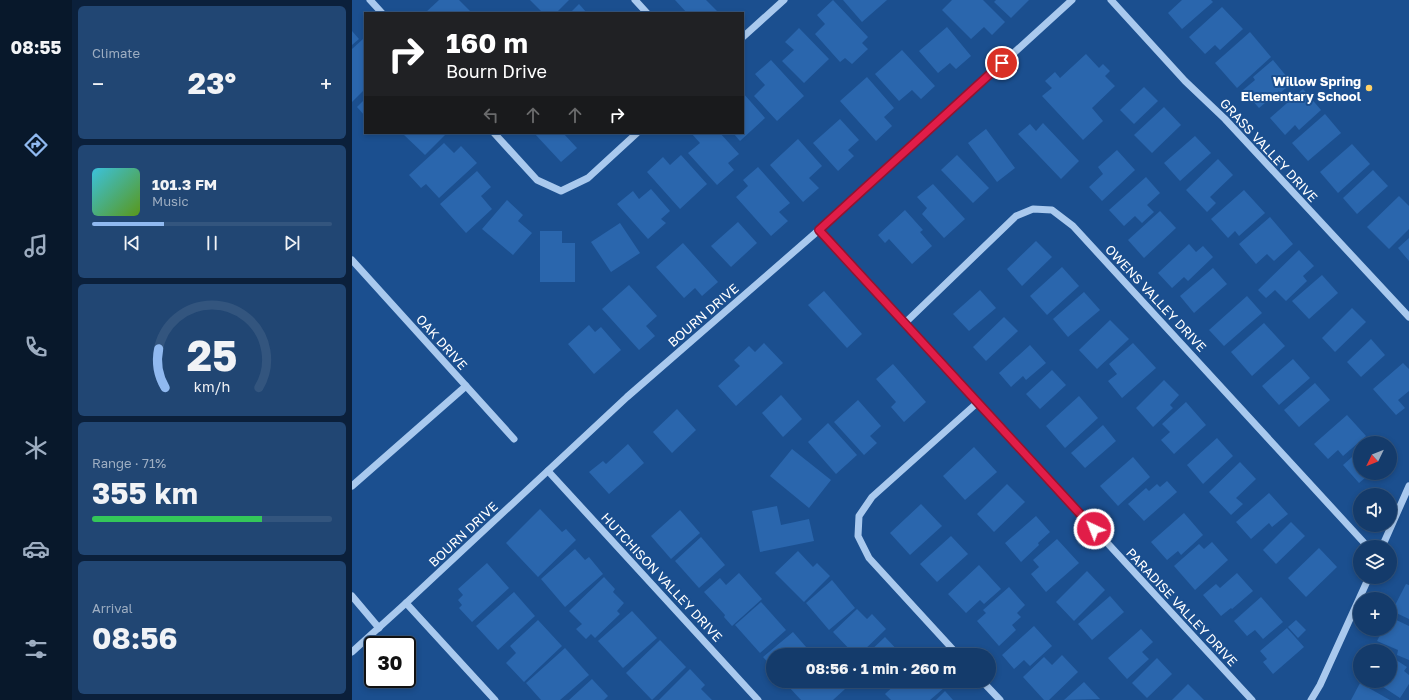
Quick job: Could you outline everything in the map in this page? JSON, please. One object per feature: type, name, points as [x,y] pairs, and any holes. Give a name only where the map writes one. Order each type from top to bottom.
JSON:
[{"type":"street","points":[[370,0],[381,12]]},
{"type":"street","points":[[635,0],[646,12]]},
{"type":"street","points":[[744,36],[784,0]]},
{"type":"street","name":"BOURN DRIVE","points":[[352,652],[627,397],[819,230],[1072,0]]},
{"type":"street","name":"GRASS VALLEY DRIVE","points":[[1111,0],[1185,81],[1225,119],[1409,317]]},
{"type":"street","points":[[495,134],[537,180],[561,191],[588,178],[636,134]]},
{"type":"street","name":"OWENS VALLEY DRIVE","points":[[905,323],[1016,216],[1033,209],[1052,210],[1073,226],[1362,540]]},
{"type":"street","name":"PARADISE VALLEY DRIVE","points":[[819,230],[1252,700]]},
{"type":"street","name":"OAK DRIVE","points":[[352,260],[514,439]]},
{"type":"street","points":[[352,486],[466,386]]},
{"type":"street","points":[[952,648],[870,558],[858,536],[859,516],[872,497],[977,403]]},
{"type":"street","name":"HUTCHISON VALLEY DRIVE","points":[[548,471],[758,700]]},
{"type":"street","points":[[1385,540],[1409,486]]},
{"type":"street","points":[[1311,700],[1320,685],[1366,584]]},
{"type":"street","points":[[352,596],[379,628]]},
{"type":"street","points":[[406,603],[496,700]]},
{"type":"street","points":[[989,688],[1000,700]]},
{"type":"building","points":[[439,0],[459,0],[471,12],[426,12]]},
{"type":"building","points":[[530,0],[569,0],[557,12],[542,12]]},
{"type":"building","points":[[675,0],[706,0],[718,12],[686,12]]},
{"type":"building","points":[[833,0],[868,37],[862,43],[868,49],[852,64],[845,58],[840,62],[815,34],[825,24],[817,15]]},
{"type":"building","points":[[843,0],[887,0],[862,22]]},
{"type":"building","points":[[952,0],[983,0],[1005,22],[992,35],[984,27],[971,39],[942,10]]},
{"type":"building","points":[[996,0],[1029,0],[1011,18],[994,2]]},
{"type":"building","points":[[1182,0],[1211,0],[1213,2],[1182,29],[1168,13]]},
{"type":"building","points":[[579,4],[586,12],[571,12]]},
{"type":"building","points":[[1222,7],[1243,29],[1220,50],[1215,45],[1205,54],[1189,37]]},
{"type":"building","points":[[947,27],[971,56],[956,69],[950,63],[938,73],[919,51]]},
{"type":"building","points":[[799,28],[829,59],[804,83],[782,61],[794,50],[785,42]]},
{"type":"building","points":[[352,31],[359,39],[352,45]]},
{"type":"building","points":[[1250,32],[1271,57],[1237,88],[1215,63]]},
{"type":"building","points":[[363,39],[364,40],[364,90],[352,102],[352,49]]},
{"type":"building","points":[[902,50],[935,86],[921,99],[912,90],[899,101],[875,74]]},
{"type":"building","points":[[1086,54],[1099,68],[1103,64],[1110,71],[1105,76],[1115,86],[1092,108],[1103,121],[1083,140],[1042,96],[1052,88],[1045,81],[1055,72],[1060,78]]},
{"type":"building","points":[[771,60],[804,96],[777,121],[754,96],[765,85],[755,74]]},
{"type":"building","points":[[1273,60],[1292,83],[1280,93],[1279,91],[1259,108],[1243,90],[1255,80],[1253,77]]},
{"type":"building","points":[[867,77],[894,108],[884,117],[892,126],[876,141],[840,101]]},
{"type":"building","points":[[1144,87],[1158,101],[1134,124],[1120,110]]},
{"type":"building","points":[[1303,89],[1321,110],[1299,130],[1295,125],[1285,135],[1270,118]]},
{"type":"building","points":[[744,94],[765,118],[740,141],[734,134],[744,134]]},
{"type":"building","points":[[364,100],[364,115],[357,107]]},
{"type":"building","points":[[1164,107],[1181,125],[1152,153],[1134,135]]},
{"type":"building","points":[[1325,114],[1341,133],[1308,161],[1292,143]]},
{"type":"building","points":[[840,119],[859,140],[848,150],[854,156],[838,171],[813,143]]},
{"type":"building","points":[[1043,123],[1079,161],[1061,179],[1018,134],[1030,124],[1036,131]]},
{"type":"building","points":[[986,129],[1015,168],[997,182],[968,143]]},
{"type":"building","points":[[403,134],[446,134],[425,155]]},
{"type":"building","points":[[535,134],[564,134],[577,148],[561,162]]},
{"type":"building","points":[[692,134],[721,134],[739,154],[728,163],[734,170],[717,185],[688,153],[700,143]]},
{"type":"building","points":[[1195,136],[1211,153],[1180,181],[1164,163]]},
{"type":"building","points":[[798,139],[822,166],[809,178],[819,188],[803,202],[770,165]]},
{"type":"building","points":[[444,143],[454,153],[461,146],[477,163],[439,198],[426,184],[421,188],[409,175]]},
{"type":"building","points":[[1352,144],[1370,164],[1338,193],[1320,172]]},
{"type":"building","points":[[1117,150],[1135,170],[1102,201],[1089,187],[1103,174],[1098,167]]},
{"type":"building","points":[[681,155],[707,184],[680,209],[647,172],[663,157],[670,165]]},
{"type":"building","points":[[957,155],[989,188],[973,203],[941,170]]},
{"type":"building","points":[[1218,159],[1233,175],[1210,197],[1216,203],[1207,212],[1186,190]]},
{"type":"building","points":[[758,167],[790,203],[779,212],[788,221],[771,236],[736,197],[748,186],[743,180]]},
{"type":"building","points":[[1373,170],[1388,186],[1357,214],[1343,198]]},
{"type":"building","points":[[477,171],[491,187],[481,196],[492,209],[466,233],[440,204]]},
{"type":"building","points":[[1146,177],[1160,193],[1147,205],[1154,212],[1142,223],[1135,216],[1124,226],[1109,210]]},
{"type":"building","points":[[933,184],[965,219],[944,238],[922,214],[927,208],[917,197]]},
{"type":"building","points":[[651,189],[670,211],[661,219],[666,223],[648,239],[617,204],[633,191],[639,199]]},
{"type":"building","points":[[1244,190],[1265,213],[1239,236],[1235,231],[1228,238],[1211,219]]},
{"type":"building","points":[[1399,196],[1409,206],[1409,229],[1389,249],[1367,227]]},
{"type":"building","points":[[507,200],[523,215],[518,221],[532,233],[513,255],[482,229]]},
{"type":"building","points":[[905,210],[923,230],[920,232],[932,246],[912,264],[889,239],[885,243],[878,235]]},
{"type":"building","points":[[1160,211],[1176,228],[1144,258],[1128,240]]},
{"type":"building","points":[[1270,217],[1293,244],[1274,261],[1267,254],[1256,264],[1239,244]]},
{"type":"building","points":[[738,222],[757,243],[731,267],[711,246]]},
{"type":"building","points":[[620,223],[640,253],[611,272],[591,242]]},
{"type":"building","points":[[540,231],[562,231],[562,243],[575,243],[575,282],[540,282]]},
{"type":"building","points":[[1409,238],[1409,261],[1398,248]]},
{"type":"building","points":[[1036,241],[1052,257],[1022,286],[1007,269]]},
{"type":"building","points":[[683,243],[718,282],[702,296],[695,288],[684,298],[656,267]]},
{"type":"building","points":[[1189,244],[1196,252],[1203,246],[1213,257],[1188,281],[1184,277],[1172,288],[1158,273]]},
{"type":"building","points":[[1299,250],[1314,266],[1303,276],[1307,281],[1286,301],[1275,290],[1266,298],[1258,290]]},
{"type":"building","points":[[1062,267],[1079,286],[1047,315],[1030,296]]},
{"type":"building","points":[[1213,268],[1227,284],[1194,313],[1180,296]]},
{"type":"building","points":[[1322,275],[1338,293],[1309,319],[1292,301]]},
{"type":"building","points":[[629,285],[657,316],[646,326],[655,336],[639,350],[602,309]]},
{"type":"building","points":[[980,290],[996,308],[969,331],[953,314]]},
{"type":"building","points":[[824,291],[862,334],[847,348],[808,305]]},
{"type":"building","points":[[1084,292],[1100,310],[1068,337],[1053,319]]},
{"type":"building","points":[[1247,296],[1262,313],[1224,346],[1209,330]]},
{"type":"building","points":[[1352,308],[1366,322],[1335,352],[1322,338]]},
{"type":"building","points":[[1004,317],[1018,331],[986,361],[973,347]]},
{"type":"building","points":[[1110,320],[1129,339],[1097,369],[1079,350]]},
{"type":"building","points":[[1264,323],[1285,346],[1252,376],[1231,352]]},
{"type":"building","points":[[589,325],[595,332],[601,327],[621,350],[594,374],[568,344]]},
{"type":"building","points":[[1371,339],[1385,355],[1361,377],[1347,362]]},
{"type":"building","points":[[764,343],[783,363],[736,406],[718,386],[740,366],[734,360],[749,346],[755,352]]},
{"type":"building","points":[[1133,343],[1156,368],[1122,398],[1108,381],[1117,374],[1109,364]]},
{"type":"building","points":[[1030,345],[1046,363],[1026,380],[1023,376],[1011,387],[999,373]]},
{"type":"building","points":[[1293,359],[1310,378],[1279,405],[1262,386]]},
{"type":"building","points":[[1403,363],[1409,369],[1409,391],[1398,400],[1405,408],[1396,415],[1373,389]]},
{"type":"building","points":[[893,364],[926,402],[904,422],[891,407],[896,402],[876,379]]},
{"type":"building","points":[[1052,370],[1066,385],[1040,409],[1026,394]]},
{"type":"building","points":[[1164,380],[1179,395],[1170,405],[1173,408],[1153,427],[1136,408]]},
{"type":"building","points":[[1315,383],[1330,400],[1299,427],[1284,410]]},
{"type":"building","points":[[781,395],[802,419],[783,437],[762,413]]},
{"type":"building","points":[[1079,396],[1098,418],[1065,448],[1046,426]]},
{"type":"building","points":[[858,400],[881,426],[870,436],[877,443],[864,455],[834,422]]},
{"type":"building","points":[[1186,402],[1206,425],[1174,454],[1161,440],[1170,432],[1162,424]]},
{"type":"building","points":[[677,409],[696,430],[672,453],[653,432]]},
{"type":"building","points":[[1347,415],[1366,436],[1353,436],[1353,447],[1343,456],[1338,450],[1328,459],[1314,444]]},
{"type":"building","points":[[828,423],[857,455],[836,474],[808,442]]},
{"type":"building","points":[[1103,425],[1116,441],[1085,468],[1071,453]]},
{"type":"building","points":[[1217,438],[1233,456],[1203,484],[1187,465]]},
{"type":"building","points":[[628,444],[644,463],[609,494],[589,472],[603,461],[606,464]]},
{"type":"building","points":[[974,447],[997,472],[965,500],[943,476]]},
{"type":"building","points":[[792,449],[831,480],[809,508],[770,476]]},
{"type":"building","points":[[1353,456],[1353,476],[1343,465]]},
{"type":"building","points":[[1133,457],[1150,477],[1118,506],[1100,486]]},
{"type":"building","points":[[1240,462],[1256,479],[1236,498],[1243,504],[1231,515],[1209,492]]},
{"type":"building","points":[[1167,481],[1177,492],[1144,521],[1128,504],[1146,488],[1149,491],[1157,484],[1160,487]]},
{"type":"building","points":[[1007,484],[1025,502],[994,532],[977,514]]},
{"type":"building","points":[[1269,493],[1288,514],[1272,527],[1269,523],[1251,539],[1236,522]]},
{"type":"building","points":[[921,504],[942,526],[910,555],[890,533]]},
{"type":"building","points":[[777,506],[781,525],[809,519],[814,541],[760,552],[752,511]]},
{"type":"building","points":[[540,509],[562,532],[566,529],[576,540],[538,577],[506,543]]},
{"type":"building","points":[[680,510],[700,533],[671,559],[651,536]]},
{"type":"building","points":[[1184,513],[1203,535],[1181,555],[1178,551],[1167,560],[1151,542]]},
{"type":"building","points":[[1036,516],[1050,532],[1021,562],[1005,543]]},
{"type":"building","points":[[1291,522],[1305,536],[1276,564],[1263,550]]},
{"type":"building","points":[[951,536],[968,554],[937,582],[920,564]]},
{"type":"building","points":[[701,537],[725,565],[699,588],[675,561]]},
{"type":"building","points":[[1057,539],[1079,563],[1046,592],[1031,574],[1039,567],[1033,560]]},
{"type":"building","points":[[1212,542],[1228,560],[1195,590],[1174,566],[1199,544],[1204,549]]},
{"type":"building","points":[[1319,548],[1337,567],[1306,597],[1288,578]]},
{"type":"building","points":[[575,549],[585,560],[589,557],[603,574],[565,607],[541,579]]},
{"type":"building","points":[[798,551],[813,567],[817,563],[830,576],[804,602],[775,573]]},
{"type":"building","points":[[487,563],[509,588],[472,622],[459,608],[462,605],[458,600],[463,595],[458,589]]},
{"type":"building","points":[[979,565],[1001,589],[984,604],[980,600],[966,613],[948,594]]},
{"type":"building","points":[[1087,571],[1105,590],[1074,621],[1056,602]]},
{"type":"building","points":[[739,573],[762,599],[732,626],[724,617],[725,615],[704,592],[720,578],[726,585]]},
{"type":"building","points":[[1237,573],[1253,591],[1232,609],[1231,608],[1221,616],[1203,595],[1216,584],[1220,588]]},
{"type":"building","points":[[604,577],[615,589],[613,592],[624,603],[617,611],[620,614],[595,638],[591,634],[586,639],[576,629],[582,624],[569,611]]},
{"type":"building","points":[[832,580],[855,608],[829,630],[806,603]]},
{"type":"building","points":[[1406,584],[1409,585],[1409,619],[1397,613],[1397,601]]},
{"type":"building","points":[[1009,587],[1025,605],[1017,613],[1021,617],[1012,625],[1016,630],[999,646],[977,621],[986,613],[983,610]]},
{"type":"building","points":[[514,592],[535,616],[498,650],[476,626]]},
{"type":"building","points":[[1110,596],[1124,612],[1092,640],[1078,624]]},
{"type":"building","points":[[1261,597],[1283,622],[1263,639],[1255,630],[1247,636],[1234,621]]},
{"type":"building","points":[[761,602],[786,630],[760,653],[735,625]]},
{"type":"building","points":[[857,609],[867,619],[872,614],[886,629],[866,648],[848,648],[833,632]]},
{"type":"building","points":[[632,611],[657,638],[623,668],[598,641]]},
{"type":"building","points":[[538,620],[562,646],[524,682],[506,663],[516,653],[510,646]]},
{"type":"building","points":[[1296,620],[1306,630],[1298,638],[1288,627]]},
{"type":"building","points":[[1397,620],[1409,626],[1409,660],[1397,655],[1397,644],[1384,644],[1377,641],[1380,636],[1397,636]]},
{"type":"building","points":[[1034,626],[1052,646],[1030,666],[1024,660],[1014,669],[1002,655]]},
{"type":"building","points":[[1287,628],[1304,647],[1273,674],[1263,662],[1267,659],[1260,651]]},
{"type":"building","points":[[1141,629],[1153,642],[1142,652],[1149,659],[1127,679],[1108,658]]},
{"type":"building","points":[[793,632],[807,648],[774,648]]},
{"type":"building","points":[[885,637],[895,648],[873,648]]},
{"type":"building","points":[[660,640],[686,667],[652,700],[626,673]]},
{"type":"building","points":[[565,648],[589,675],[560,700],[541,700],[526,683]]},
{"type":"building","points":[[1062,655],[1078,672],[1049,700],[1044,700],[1023,677],[1044,657],[1052,665]]},
{"type":"building","points":[[1157,658],[1172,674],[1147,698],[1132,683]]},
{"type":"building","points":[[1397,661],[1407,667],[1404,671],[1409,675],[1409,684],[1400,698],[1385,688],[1397,688]]},
{"type":"building","points":[[690,669],[705,685],[701,689],[712,700],[659,700]]},
{"type":"building","points":[[592,679],[608,696],[604,700],[569,700]]},
{"type":"building","points":[[1084,682],[1100,699],[1064,700]]},
{"type":"building","points":[[1188,684],[1204,700],[1172,700]]},
{"type":"building","points":[[790,688],[845,689],[833,700],[801,700]]},
{"type":"building","points":[[891,688],[944,688],[930,700],[891,700],[885,694]]},
{"type":"building","points":[[1357,688],[1369,688],[1390,700],[1351,700]]},
{"type":"building","points":[[945,691],[953,700],[936,700]]},
{"type":"place","name":"Willow Spring Elementary School","points":[[1369,88]]},
{"type":"route","points":[[1002,63],[819,230],[1094,529]]}]
